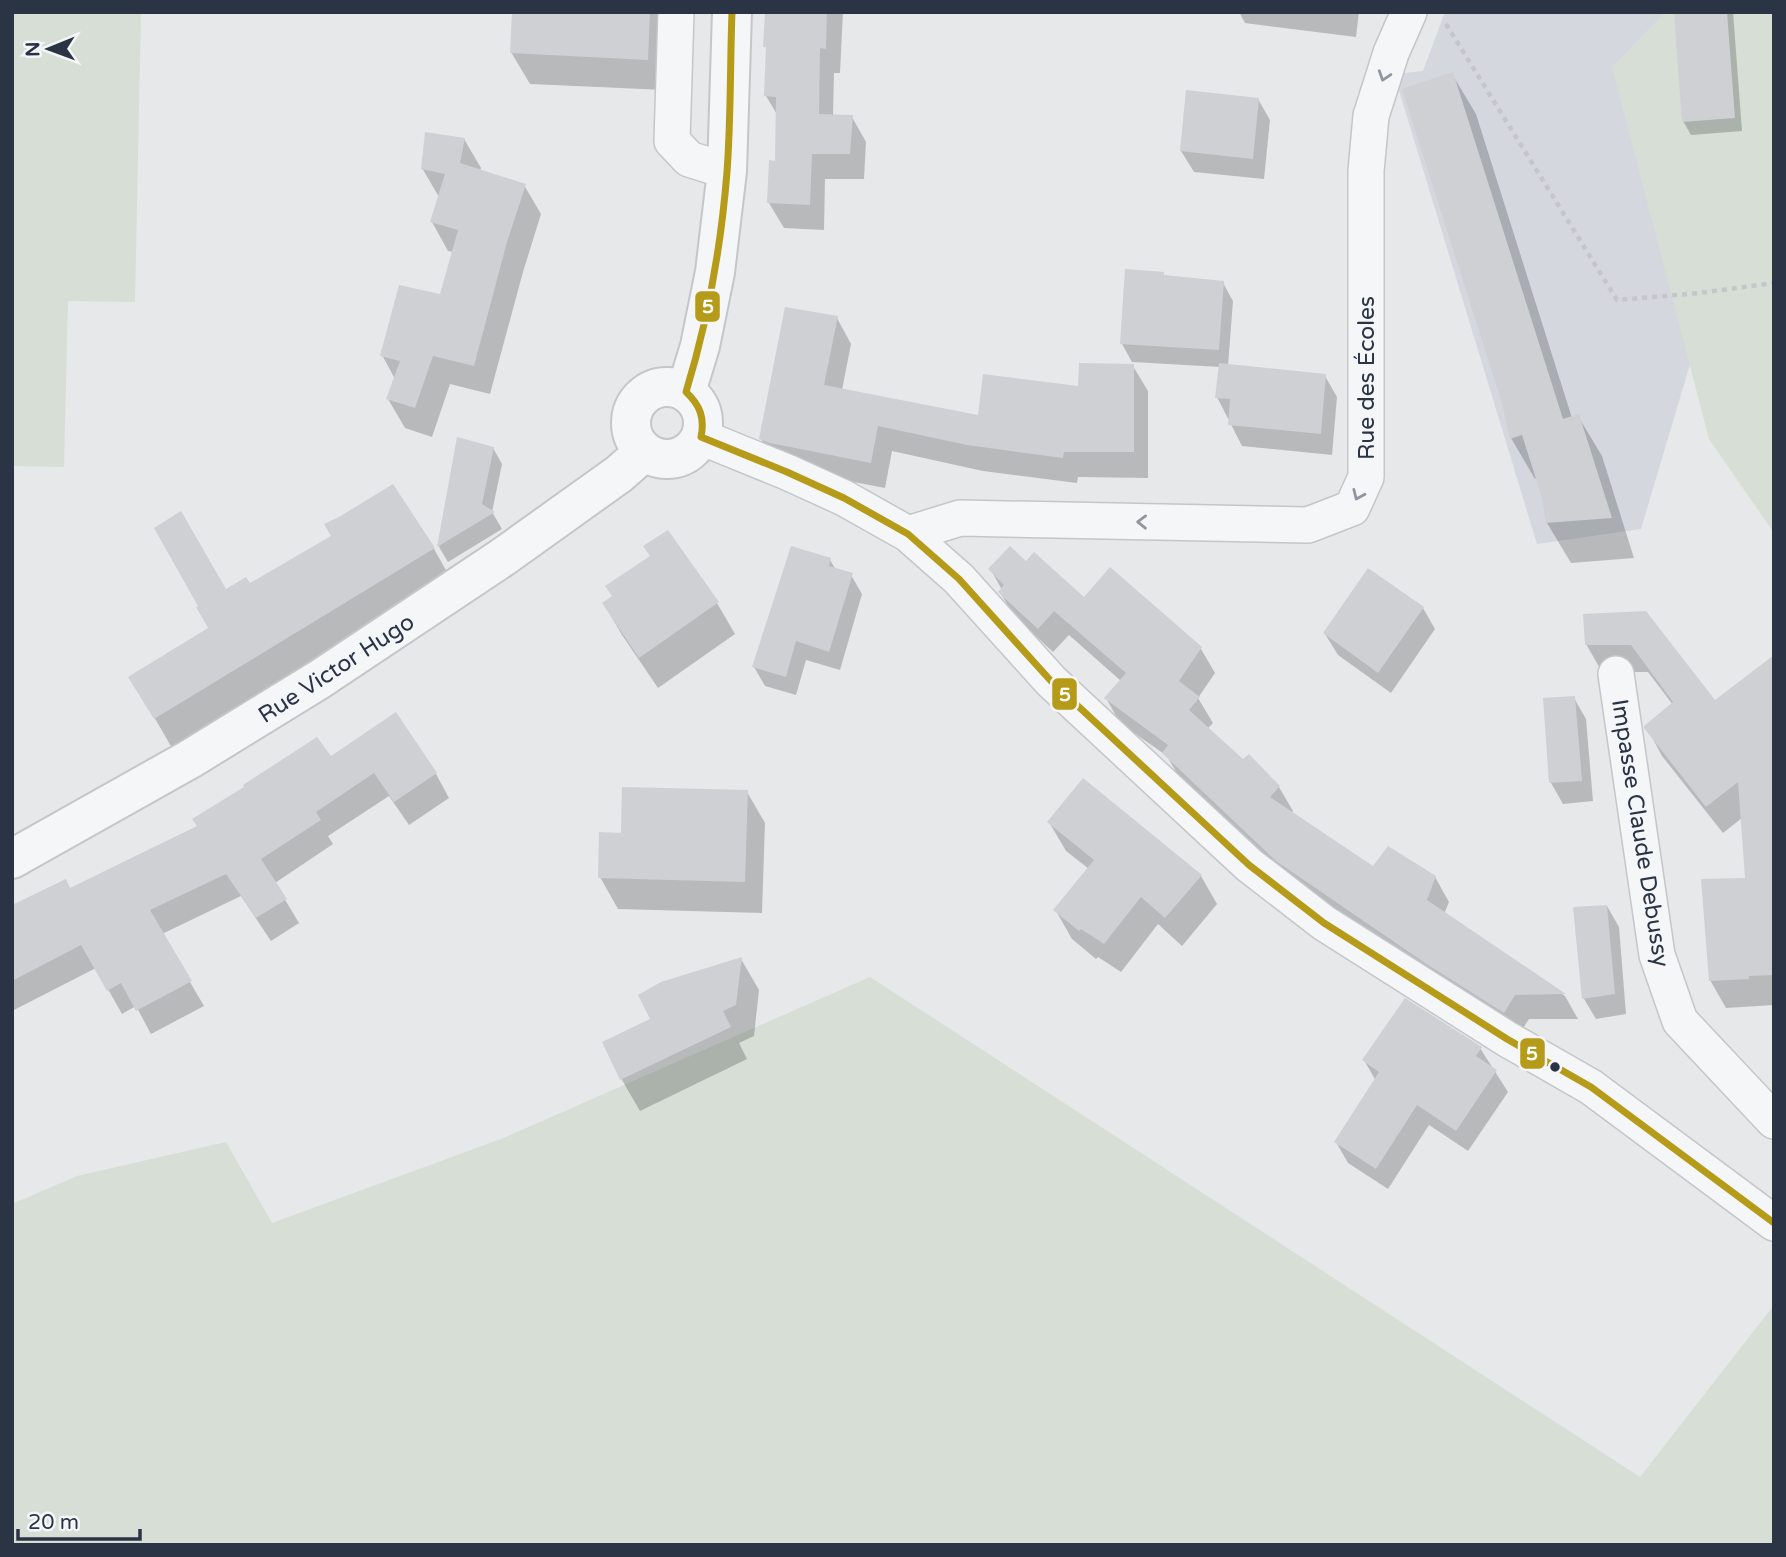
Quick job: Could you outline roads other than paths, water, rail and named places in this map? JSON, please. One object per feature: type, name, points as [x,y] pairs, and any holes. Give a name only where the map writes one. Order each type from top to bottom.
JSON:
[{"type":"street","points":[[676,12],[672,141],[689,159],[727,171]]},
{"type":"street","points":[[686,392],[700,346],[715,272],[727,171],[732,12]]},
{"type":"street","name":"Rue des Écoles","points":[[908,534],[960,518],[1308,525],[1352,508],[1366,477],[1366,171],[1371,116],[1391,53],[1409,12]]},
{"type":"street","points":[[657,388],[677,388],[694,399],[703,417],[701,437],[691,451],[676,459],[659,459],[644,452],[633,436],[631,416],[640,399],[657,388]]},
{"type":"street","points":[[701,437],[845,498],[908,534],[959,579],[1051,681],[1249,864],[1324,923],[1507,1040],[1591,1087],[1774,1223]]},
{"type":"street","name":"Rue Victor Hugo","points":[[12,859],[190,759],[320,680],[503,557],[619,474],[644,452]]},
{"type":"street","name":"Impasse Claude Debussy","points":[[1616,674],[1657,955],[1679,1021],[1774,1121]]}]
